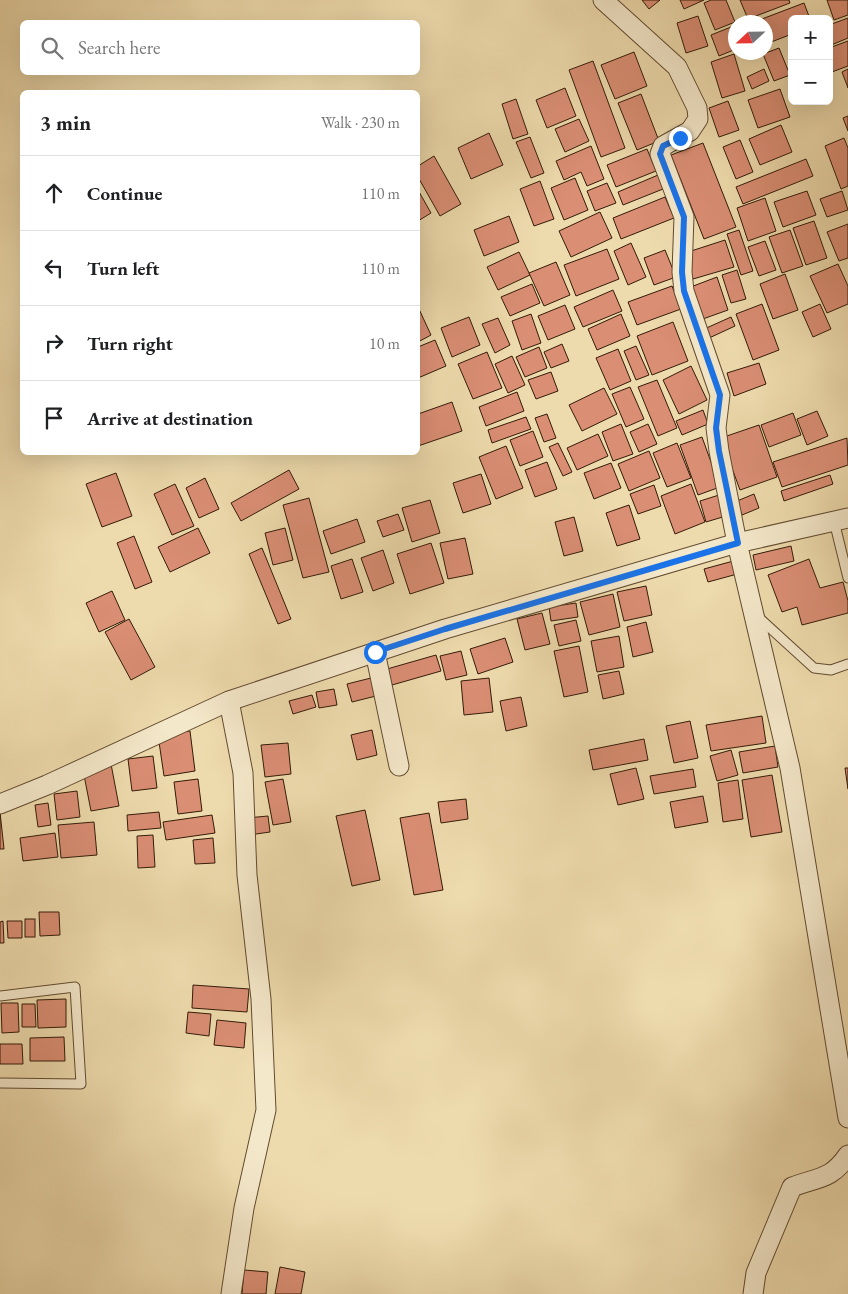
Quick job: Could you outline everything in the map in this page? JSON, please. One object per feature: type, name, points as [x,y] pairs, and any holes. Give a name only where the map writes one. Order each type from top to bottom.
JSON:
[{"type":"street","points":[[603,0],[677,67],[697,108],[698,119],[696,124],[680,138],[663,146],[660,154],[684,217],[682,272],[684,291],[720,395],[716,428],[719,451],[738,543],[790,768],[848,1118]]},
{"type":"street","points":[[0,804],[47,785],[230,701],[375,652],[445,629],[738,543],[841,520]]},
{"type":"street","points":[[375,652],[398,766]]},
{"type":"street","points":[[230,701],[243,773],[247,875],[261,999],[266,1110],[244,1208],[230,1294]]},
{"type":"street","points":[[753,1294],[756,1273],[792,1187],[825,1176],[838,1169],[848,1155]]},
{"type":"lane","points":[[841,520],[848,578]]},
{"type":"lane","points":[[754,613],[814,668],[831,670],[848,664]]},
{"type":"lane","points":[[0,996],[75,987],[81,1084],[0,1083]]},
{"type":"building","points":[[642,0],[660,0],[649,9]]},
{"type":"building","points":[[680,0],[704,0],[684,9]]},
{"type":"building","points":[[711,0],[726,0],[732,15],[728,15],[728,25],[715,30],[704,3]]},
{"type":"building","points":[[740,0],[789,0],[790,3],[758,15],[746,15]]},
{"type":"building","points":[[827,0],[848,0],[848,15],[834,20]]},
{"type":"building","points":[[804,3],[808,15],[788,15],[788,36],[773,41],[772,15]]},
{"type":"building","points":[[698,16],[708,46],[686,53],[677,23]]},
{"type":"building","points":[[848,18],[848,38],[833,44],[833,24]]},
{"type":"building","points":[[728,28],[728,52],[719,56],[711,35]]},
{"type":"building","points":[[848,41],[848,66],[833,72],[833,60],[833,47]]},
{"type":"building","points":[[779,48],[788,70],[788,76],[774,81],[765,60],[773,60],[773,50]]},
{"type":"building","points":[[634,52],[647,86],[615,99],[601,65]]},
{"type":"building","points":[[728,56],[728,60],[736,60],[745,91],[722,98],[711,62]]},
{"type":"building","points":[[593,61],[625,148],[601,157],[569,70]]},
{"type":"building","points":[[764,69],[769,81],[752,89],[747,77]]},
{"type":"building","points":[[848,69],[848,88],[842,72]]},
{"type":"building","points":[[565,88],[576,116],[547,128],[536,100]]},
{"type":"building","points":[[780,89],[790,117],[758,128],[748,100]]},
{"type":"building","points":[[641,94],[659,141],[637,150],[618,103]]},
{"type":"building","points":[[516,99],[528,134],[513,139],[502,104]]},
{"type":"building","points":[[728,101],[739,130],[719,137],[709,108]]},
{"type":"building","points":[[848,116],[848,131],[843,118]]},
{"type":"building","points":[[579,119],[589,141],[565,152],[555,129]]},
{"type":"building","points":[[781,125],[792,152],[760,165],[749,139]]},
{"type":"building","points":[[489,133],[503,165],[471,179],[458,148]]},
{"type":"building","points":[[530,137],[544,173],[531,178],[516,142]]},
{"type":"building","points":[[844,138],[848,148],[848,186],[841,189],[825,146]]},
{"type":"building","points":[[740,140],[753,172],[736,179],[723,147]]},
{"type":"building","points":[[703,143],[736,227],[704,239],[671,155]]},
{"type":"building","points":[[591,146],[604,179],[587,186],[581,172],[564,180],[556,161]]},
{"type":"building","points":[[647,149],[656,171],[616,187],[607,165]]},
{"type":"building","points":[[434,156],[461,204],[440,216],[420,181],[420,165]]},
{"type":"building","points":[[806,159],[813,176],[743,204],[736,187]]},
{"type":"building","points":[[658,175],[663,189],[623,205],[618,192]]},
{"type":"building","points":[[575,178],[588,210],[564,220],[551,188]]},
{"type":"building","points":[[540,181],[554,219],[534,226],[520,189]]},
{"type":"building","points":[[607,183],[616,203],[595,211],[587,191]]},
{"type":"building","points":[[807,191],[816,215],[783,227],[774,202]]},
{"type":"building","points":[[842,191],[848,210],[827,217],[820,199]]},
{"type":"building","points":[[420,194],[431,213],[420,220]]},
{"type":"building","points":[[665,197],[674,218],[621,239],[613,218]]},
{"type":"building","points":[[765,198],[776,231],[748,241],[737,208]]},
{"type":"building","points":[[600,212],[612,238],[571,257],[559,231]]},
{"type":"building","points":[[509,216],[519,242],[484,256],[474,230]]},
{"type":"building","points":[[814,221],[827,258],[806,265],[793,228]]},
{"type":"building","points":[[848,224],[848,258],[839,261],[827,232]]},
{"type":"building","points":[[739,230],[753,271],[741,275],[727,234]]},
{"type":"building","points":[[790,230],[803,266],[782,273],[769,237]]},
{"type":"building","points":[[725,240],[734,267],[693,279],[685,253]]},
{"type":"building","points":[[765,241],[776,270],[759,276],[748,247]]},
{"type":"building","points":[[631,243],[646,277],[628,285],[614,251]]},
{"type":"building","points":[[607,249],[619,279],[576,296],[564,265]]},
{"type":"building","points":[[665,250],[676,277],[654,285],[644,258]]},
{"type":"building","points":[[519,252],[530,275],[498,290],[487,267]]},
{"type":"building","points":[[556,262],[570,295],[544,306],[529,273]]},
{"type":"building","points":[[838,264],[848,286],[848,304],[827,313],[810,276]]},
{"type":"building","points":[[737,270],[746,299],[731,303],[722,275]]},
{"type":"building","points":[[785,274],[798,310],[773,319],[760,284]]},
{"type":"building","points":[[717,277],[728,310],[700,320],[688,288]]},
{"type":"building","points":[[532,284],[540,303],[510,316],[501,297]]},
{"type":"building","points":[[672,286],[681,309],[637,325],[628,302]]},
{"type":"building","points":[[613,290],[622,311],[583,327],[574,307]]},
{"type":"building","points":[[762,304],[779,350],[753,360],[736,314]]},
{"type":"building","points":[[820,304],[831,329],[813,337],[802,312]]},
{"type":"building","points":[[565,305],[575,329],[548,340],[538,316]]},
{"type":"building","points":[[420,311],[431,335],[420,341]]},
{"type":"building","points":[[531,314],[541,343],[522,350],[512,321]]},
{"type":"building","points":[[621,314],[630,336],[597,350],[588,329]]},
{"type":"building","points":[[469,317],[480,345],[452,357],[441,328]]},
{"type":"building","points":[[731,317],[735,326],[707,339],[702,330]]},
{"type":"building","points":[[498,318],[510,345],[495,353],[482,324]]},
{"type":"building","points":[[673,322],[688,361],[652,375],[637,336]]},
{"type":"building","points":[[435,340],[446,366],[420,377],[420,346]]},
{"type":"building","points":[[562,344],[569,361],[551,368],[544,352]]},
{"type":"building","points":[[636,346],[649,375],[636,380],[624,351]]},
{"type":"building","points":[[539,347],[547,368],[525,377],[516,357]]},
{"type":"building","points":[[618,349],[631,381],[610,390],[596,358]]},
{"type":"building","points":[[487,352],[502,388],[473,399],[458,364]]},
{"type":"building","points":[[512,356],[525,385],[508,393],[495,364]]},
{"type":"building","points":[[759,363],[766,384],[734,396],[727,373]]},
{"type":"building","points":[[691,366],[707,400],[679,414],[663,380]]},
{"type":"building","points":[[551,372],[558,391],[536,399],[528,380]]},
{"type":"building","points":[[657,380],[677,428],[658,436],[638,387]]},
{"type":"building","points":[[630,387],[644,419],[626,427],[612,394]]},
{"type":"building","points":[[604,388],[617,414],[582,431],[569,405]]},
{"type":"building","points":[[517,392],[524,411],[486,426],[479,407]]},
{"type":"building","points":[[452,402],[462,431],[420,445],[420,413]]},
{"type":"building","points":[[703,410],[708,424],[682,435],[676,421]]},
{"type":"building","points":[[817,411],[828,436],[807,445],[797,419]]},
{"type":"building","points":[[793,413],[801,435],[769,447],[761,425]]},
{"type":"building","points":[[547,414],[556,438],[544,442],[535,418]]},
{"type":"building","points":[[526,417],[531,429],[492,443],[488,430]]},
{"type":"building","points":[[621,424],[633,454],[613,461],[602,432]]},
{"type":"building","points":[[648,424],[657,444],[639,452],[630,432]]},
{"type":"building","points":[[759,425],[777,477],[740,490],[721,438]]},
{"type":"building","points":[[533,431],[543,457],[520,466],[510,440]]},
{"type":"building","points":[[598,434],[608,456],[577,470],[567,448]]},
{"type":"building","points":[[702,437],[720,487],[698,495],[680,445]]},
{"type":"building","points":[[847,438],[848,465],[782,487],[773,462]]},
{"type":"building","points":[[558,443],[572,472],[563,476],[549,447]]},
{"type":"building","points":[[677,443],[691,478],[667,487],[653,453]]},
{"type":"building","points":[[506,446],[523,488],[496,499],[479,457]]},
{"type":"building","points":[[649,451],[660,478],[629,491],[618,464]]},
{"type":"building","points":[[547,462],[557,489],[535,497],[525,470]]},
{"type":"building","points":[[611,463],[621,488],[594,499],[584,473]]},
{"type":"building","points":[[289,470],[299,489],[241,521],[231,503]]},
{"type":"building","points":[[116,473],[132,516],[102,527],[86,484]]},
{"type":"building","points":[[481,474],[491,504],[463,513],[453,483]]},
{"type":"building","points":[[830,475],[833,484],[784,501],[781,491]]},
{"type":"building","points":[[205,478],[219,509],[199,518],[186,488]]},
{"type":"building","points":[[175,484],[194,526],[172,535],[154,494]]},
{"type":"building","points":[[691,484],[705,522],[675,534],[661,496]]},
{"type":"building","points":[[654,485],[661,506],[638,514],[630,494]]},
{"type":"building","points":[[754,494],[759,508],[742,515],[737,501]]},
{"type":"building","points":[[719,495],[726,516],[706,522],[700,501]]},
{"type":"building","points":[[309,498],[329,572],[303,578],[283,505]]},
{"type":"building","points":[[430,500],[440,533],[412,542],[402,508]]},
{"type":"building","points":[[629,505],[640,539],[617,546],[606,513]]},
{"type":"building","points":[[398,514],[404,530],[383,537],[377,521]]},
{"type":"building","points":[[574,517],[583,551],[564,556],[555,522]]},
{"type":"building","points":[[357,519],[365,542],[331,554],[323,531]]},
{"type":"building","points":[[198,528],[210,553],[170,572],[158,547]]},
{"type":"building","points":[[285,528],[293,560],[273,565],[265,533]]},
{"type":"building","points":[[134,536],[152,582],[135,589],[117,543]]},
{"type":"building","points":[[465,538],[473,574],[448,579],[440,543]]},
{"type":"building","points":[[431,543],[444,583],[410,594],[397,554]]},
{"type":"building","points":[[791,546],[794,561],[756,570],[753,555]]},
{"type":"building","points":[[262,548],[291,619],[278,624],[249,554]]},
{"type":"building","points":[[383,550],[394,583],[373,591],[361,558]]},
{"type":"building","points":[[352,559],[363,592],[341,599],[331,566]]},
{"type":"building","points":[[809,559],[820,588],[843,582],[848,601],[848,613],[802,625],[797,607],[782,612],[768,575]]},
{"type":"building","points":[[737,560],[741,573],[708,582],[704,569]]},
{"type":"building","points":[[646,586],[652,615],[624,621],[617,592]]},
{"type":"building","points":[[112,591],[125,620],[99,632],[86,603]]},
{"type":"building","points":[[613,594],[620,627],[589,635],[580,602]]},
{"type":"building","points":[[576,603],[578,617],[551,621],[549,607]]},
{"type":"building","points":[[542,613],[550,644],[525,650],[517,619]]},
{"type":"building","points":[[129,619],[155,667],[131,680],[105,632]]},
{"type":"building","points":[[576,620],[581,641],[559,646],[554,625]]},
{"type":"building","points":[[646,622],[653,652],[633,657],[627,627]]},
{"type":"building","points":[[619,636],[624,667],[597,672],[591,641]]},
{"type":"building","points":[[505,638],[513,662],[478,674],[470,649]]},
{"type":"building","points":[[579,646],[588,692],[564,697],[554,651]]},
{"type":"building","points":[[461,651],[467,675],[446,680],[440,656]]},
{"type":"building","points":[[436,655],[441,671],[392,685],[387,669]]},
{"type":"building","points":[[619,671],[624,694],[603,699],[598,675]]},
{"type":"building","points":[[371,678],[376,696],[352,702],[347,684]]},
{"type":"building","points":[[489,678],[493,712],[464,715],[461,681]]},
{"type":"building","points":[[334,689],[337,705],[319,708],[316,692]]},
{"type":"building","points":[[312,695],[316,707],[293,714],[289,701]]},
{"type":"building","points":[[521,697],[527,726],[506,731],[500,701]]},
{"type":"building","points":[[762,716],[766,743],[711,751],[706,725]]},
{"type":"building","points":[[690,721],[698,758],[674,763],[666,726]]},
{"type":"building","points":[[372,730],[377,755],[357,760],[351,735]]},
{"type":"building","points":[[190,731],[195,771],[164,776],[158,735]]},
{"type":"building","points":[[644,739],[648,760],[593,770],[589,750]]},
{"type":"building","points":[[288,743],[291,774],[265,777],[261,745]]},
{"type":"building","points":[[775,746],[778,767],[743,773],[739,752]]},
{"type":"building","points":[[731,750],[738,775],[717,781],[710,756]]},
{"type":"building","points":[[153,756],[157,788],[132,791],[128,759]]},
{"type":"building","points":[[111,764],[119,806],[91,811],[83,770]]},
{"type":"building","points":[[636,768],[644,799],[618,805],[610,774]]},
{"type":"building","points":[[845,768],[848,768],[848,789]]},
{"type":"building","points":[[693,769],[696,787],[654,794],[650,776]]},
{"type":"building","points":[[772,775],[782,832],[751,837],[742,780]]},
{"type":"building","points":[[198,779],[202,811],[178,814],[174,782]]},
{"type":"building","points":[[283,779],[291,822],[273,825],[265,782]]},
{"type":"building","points":[[738,780],[743,819],[723,822],[718,783]]},
{"type":"building","points":[[77,791],[80,817],[57,820],[54,794]]},
{"type":"building","points":[[703,796],[708,822],[675,828],[670,802]]},
{"type":"building","points":[[466,799],[468,819],[441,823],[438,802]]},
{"type":"building","points":[[48,803],[51,825],[38,827],[35,805]]},
{"type":"building","points":[[365,810],[380,880],[352,886],[336,816]]},
{"type":"building","points":[[0,812],[4,849],[0,849]]},
{"type":"building","points":[[159,812],[161,828],[128,831],[127,815]]},
{"type":"building","points":[[429,813],[443,890],[414,895],[400,818]]},
{"type":"building","points":[[212,815],[215,833],[166,840],[163,822]]},
{"type":"building","points":[[268,816],[270,832],[249,835],[247,818]]},
{"type":"building","points":[[94,822],[97,855],[61,858],[58,825]]},
{"type":"building","points":[[55,833],[58,857],[23,861],[20,838]]},
{"type":"building","points":[[153,835],[155,867],[138,868],[137,836]]},
{"type":"building","points":[[213,838],[215,863],[195,864],[193,840]]},
{"type":"building","points":[[39,912],[59,912],[60,935],[40,936]]},
{"type":"building","points":[[25,919],[35,919],[35,937],[25,937]]},
{"type":"building","points":[[3,921],[4,943],[0,943],[0,922]]},
{"type":"building","points":[[7,921],[22,921],[22,938],[8,938]]},
{"type":"building","points":[[193,985],[249,989],[247,1012],[192,1008]]},
{"type":"building","points":[[66,999],[66,1027],[38,1028],[37,1000]]},
{"type":"building","points":[[1,1003],[18,1003],[19,1032],[2,1033]]},
{"type":"building","points":[[22,1004],[35,1004],[36,1027],[22,1027]]},
{"type":"building","points":[[188,1012],[211,1014],[209,1036],[186,1033]]},
{"type":"building","points":[[217,1020],[246,1023],[244,1048],[214,1045]]},
{"type":"building","points":[[64,1037],[65,1061],[30,1061],[30,1038]]},
{"type":"building","points":[[0,1044],[22,1044],[23,1064],[0,1064]]},
{"type":"building","points":[[280,1267],[305,1272],[301,1294],[275,1294]]},
{"type":"building","points":[[244,1270],[268,1272],[266,1294],[242,1294]]},
{"type":"route","points":[[375,652],[445,629],[738,543],[716,428],[720,395],[684,291],[682,272],[685,232],[684,217],[660,154],[663,146],[680,138]]}]
